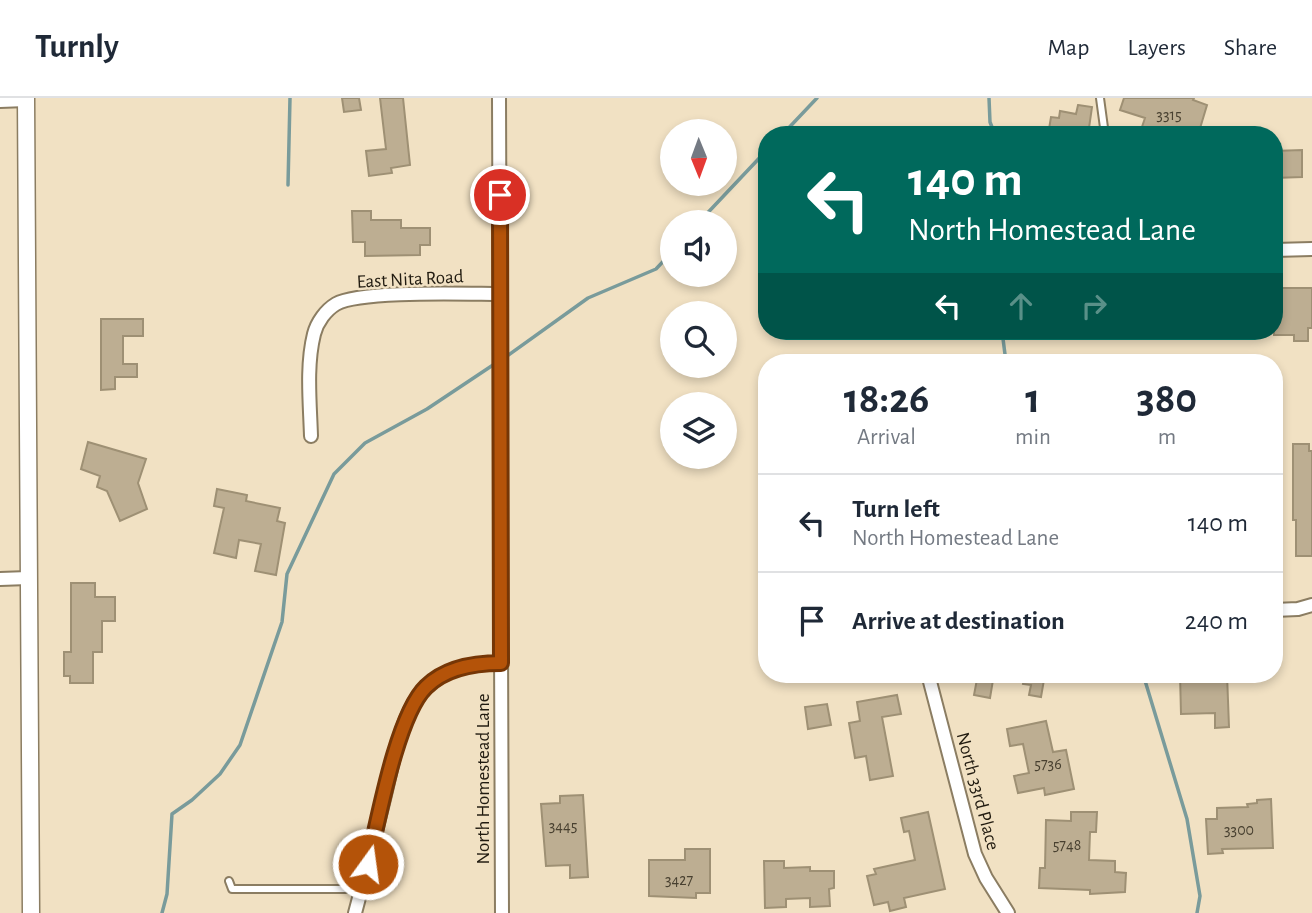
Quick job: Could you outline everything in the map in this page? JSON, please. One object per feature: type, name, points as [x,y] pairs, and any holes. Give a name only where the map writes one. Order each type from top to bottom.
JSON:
[{"type":"street","name":"North Homestead Lane","points":[[499,98],[502,913]]},
{"type":"street","points":[[0,101],[26,99],[31,913]]},
{"type":"street","points":[[1283,250],[1312,249]]},
{"type":"street","name":"East Nita Road","points":[[311,436],[314,332],[322,316],[336,303],[361,296],[501,294]]},
{"type":"street","points":[[0,579],[28,578]]},
{"type":"street","points":[[1283,610],[1312,605]]},
{"type":"street","points":[[355,913],[393,764],[412,705],[425,687],[439,677],[456,669],[501,663]]},
{"type":"street","name":"North 33rd Place","points":[[930,683],[975,853],[985,878],[1008,913]]},
{"type":"lane","points":[[1100,98],[1104,126]]},
{"type":"lane","points":[[229,881],[232,889],[361,889]]},
{"type":"building","points":[[342,98],[359,98],[361,110],[344,112]]},
{"type":"building","points":[[380,98],[403,98],[410,165],[391,168],[392,173],[369,176],[366,151],[386,149]]},
{"type":"building","points":[[1124,98],[1194,98],[1193,100],[1207,105],[1201,126],[1142,126],[1145,118],[1120,110]]},
{"type":"building","points":[[1078,105],[1092,107],[1089,126],[1050,126],[1051,117],[1059,118],[1060,111],[1076,114]]},
{"type":"building","points":[[1302,150],[1302,177],[1283,178],[1283,151]]},
{"type":"building","points":[[352,211],[371,211],[371,220],[401,220],[401,228],[430,228],[430,245],[420,245],[420,255],[365,256],[365,242],[353,242]]},
{"type":"building","points":[[1283,288],[1312,288],[1312,328],[1308,328],[1308,341],[1294,341],[1294,335],[1283,335]]},
{"type":"building","points":[[101,319],[143,319],[143,336],[123,336],[123,364],[137,364],[137,377],[115,377],[115,389],[101,390]]},
{"type":"building","points":[[88,442],[146,459],[138,483],[147,509],[120,521],[107,491],[97,487],[100,476],[81,469]]},
{"type":"building","points":[[1293,444],[1309,444],[1309,451],[1312,451],[1312,556],[1296,556]]},
{"type":"building","points":[[217,489],[247,495],[246,501],[280,508],[277,521],[285,523],[276,575],[255,571],[261,544],[239,540],[236,558],[214,553],[224,508],[214,506]]},
{"type":"building","points":[[71,583],[95,583],[95,597],[115,597],[115,621],[102,621],[102,652],[93,652],[93,683],[70,683],[70,676],[64,676],[64,652],[71,652]]},
{"type":"building","points":[[976,683],[992,683],[990,698],[974,695]]},
{"type":"building","points":[[1043,683],[1041,697],[1029,695],[1031,685],[1023,684]]},
{"type":"building","points":[[1180,683],[1227,683],[1229,727],[1215,728],[1215,713],[1181,714]]},
{"type":"building","points":[[897,695],[901,714],[882,717],[893,776],[870,780],[866,756],[855,758],[849,723],[860,721],[857,702]]},
{"type":"building","points":[[827,704],[831,725],[808,729],[805,707]]},
{"type":"building","points":[[1046,721],[1053,752],[1066,750],[1074,789],[1045,795],[1044,788],[1018,793],[1014,776],[1029,773],[1023,744],[1010,746],[1007,729]]},
{"type":"building","points":[[583,795],[588,877],[570,878],[570,865],[546,866],[541,804],[560,803],[560,796]]},
{"type":"building","points":[[1271,799],[1273,848],[1222,849],[1223,853],[1208,854],[1206,819],[1217,819],[1217,808],[1248,807],[1247,804],[1257,803],[1257,800]]},
{"type":"building","points":[[928,812],[945,889],[904,898],[906,907],[890,911],[888,902],[874,905],[867,876],[876,874],[874,869],[915,860],[909,831],[904,832],[901,818]]},
{"type":"building","points":[[1071,812],[1097,812],[1096,832],[1090,832],[1089,860],[1115,861],[1115,872],[1126,873],[1125,892],[1090,894],[1090,890],[1039,888],[1040,868],[1045,868],[1046,820],[1071,821]]},
{"type":"building","points":[[685,849],[710,849],[710,893],[696,893],[696,898],[649,896],[649,860],[685,860]]},
{"type":"building","points":[[764,861],[784,861],[784,868],[810,867],[810,871],[834,871],[834,888],[829,889],[830,906],[810,907],[810,898],[786,899],[786,907],[765,908]]},
{"type":"waterway","points":[[288,185],[290,98]]},
{"type":"waterway","points":[[791,126],[817,98]]},
{"type":"waterway","points":[[989,98],[992,126]]},
{"type":"waterway","points":[[710,210],[758,159]]},
{"type":"waterway","points":[[503,359],[588,298],[656,269],[660,265]]},
{"type":"waterway","points":[[1003,340],[1005,354]]},
{"type":"waterway","points":[[162,913],[167,894],[172,814],[220,774],[240,745],[282,622],[287,574],[334,474],[365,443],[427,409],[496,363]]},
{"type":"waterway","points":[[1146,683],[1187,819],[1200,896],[1197,913]]},
{"type":"route","points":[[368,864],[393,764],[412,705],[425,687],[439,677],[456,669],[501,663],[500,195]]}]
